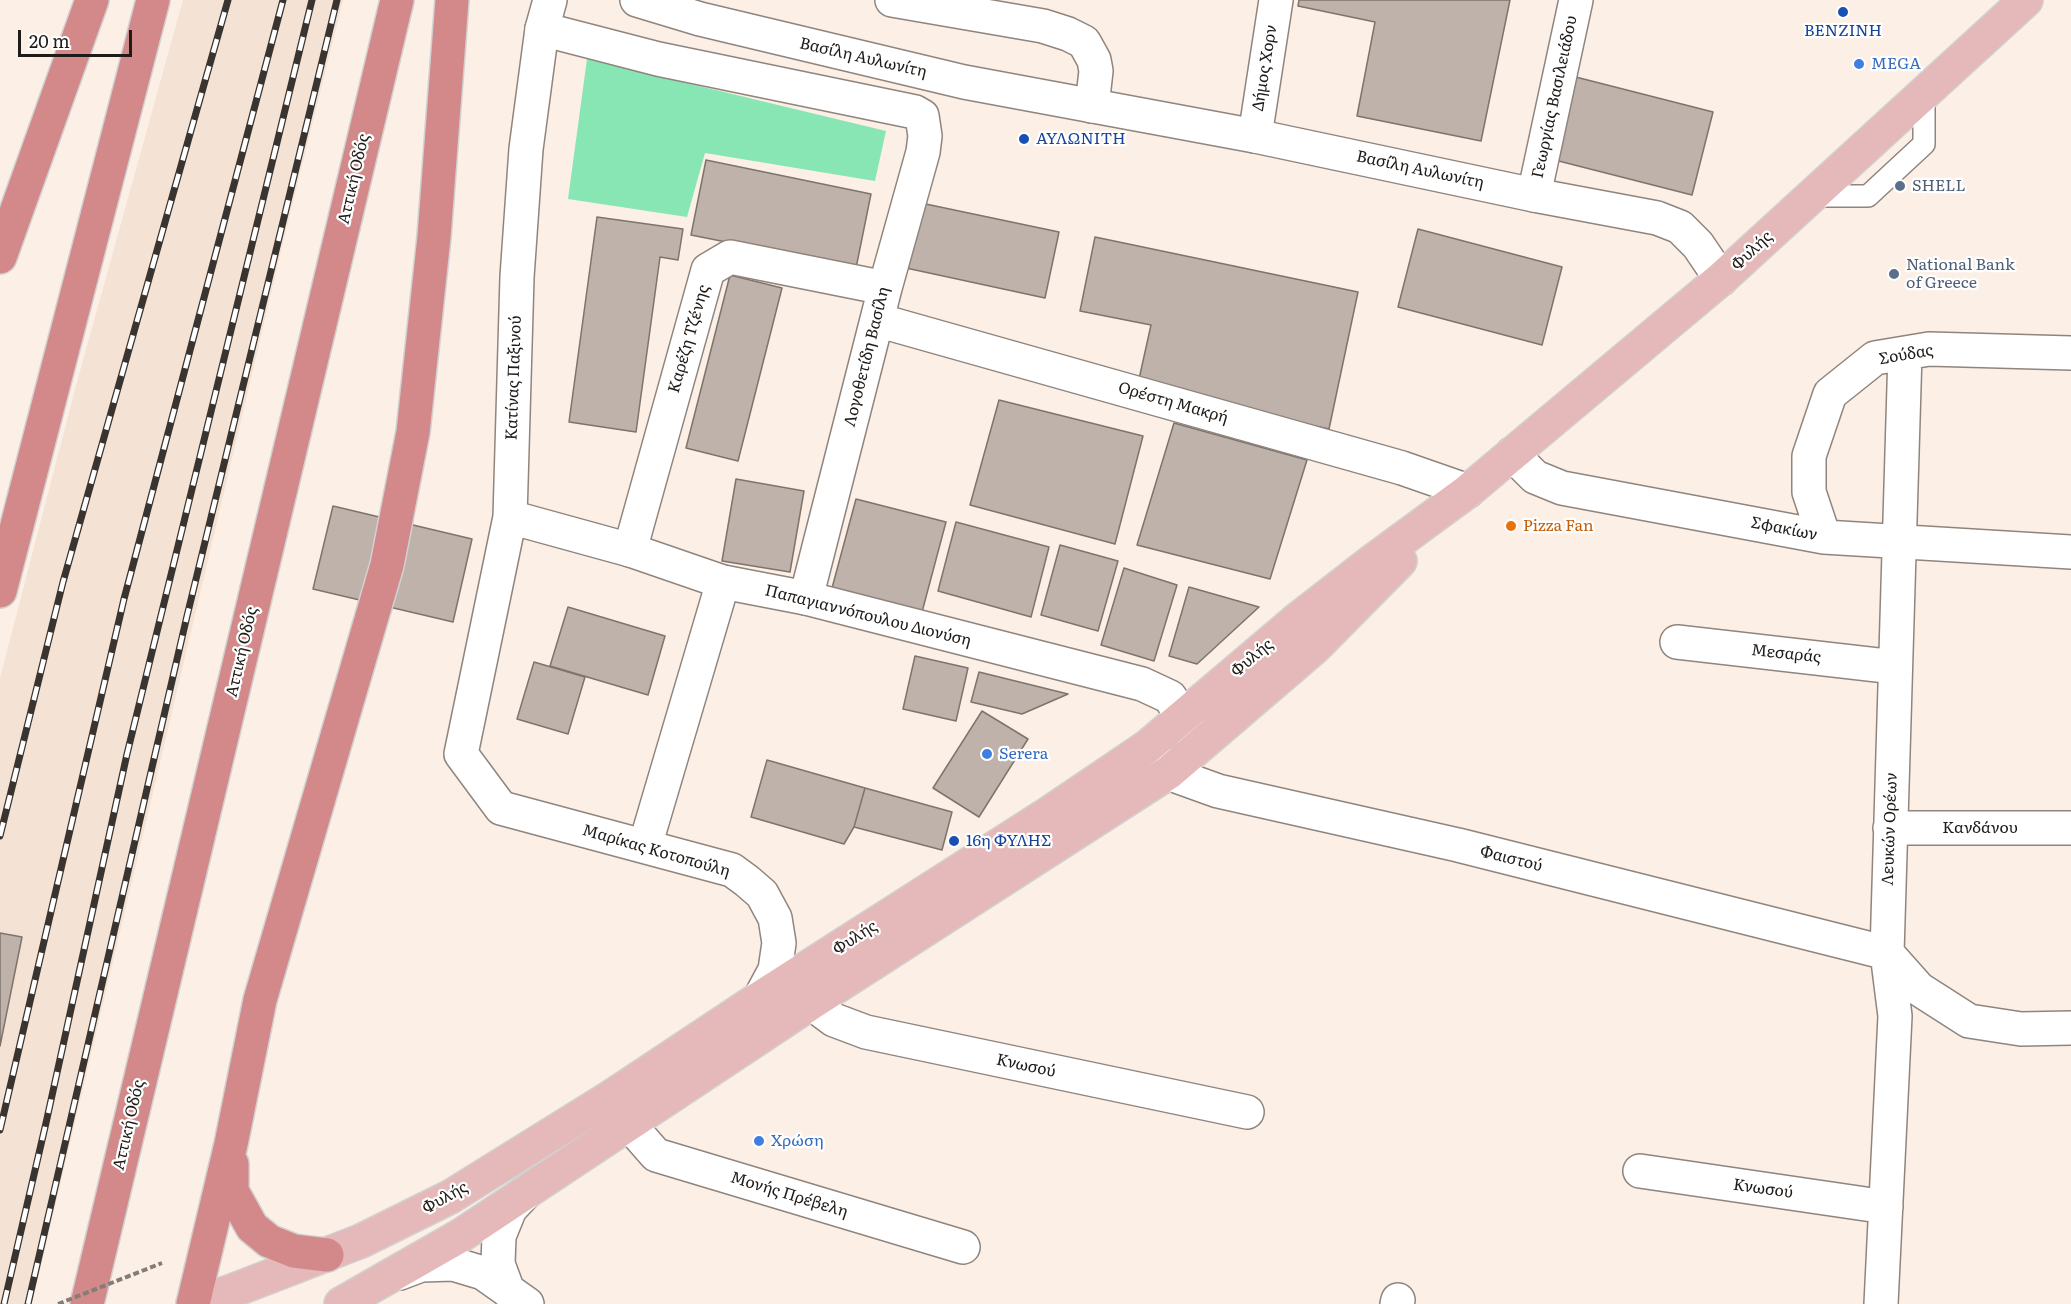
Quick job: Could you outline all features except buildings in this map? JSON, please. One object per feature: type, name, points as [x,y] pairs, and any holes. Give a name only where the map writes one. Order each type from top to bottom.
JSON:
[{"type":"highway","points":[[0,257],[92,0]]},
{"type":"highway","points":[[0,591],[153,0]]},
{"type":"highway","name":"Αττική Οδός","points":[[87,1304],[397,0]]},
{"type":"highway","points":[[193,1304],[231,1144],[260,1000],[387,565],[413,432],[434,237],[452,0]]},
{"type":"highway","points":[[231,1144],[232,1191],[252,1227],[269,1241],[294,1251],[327,1255]]},
{"type":"main road","name":"Φυλής","points":[[193,1304],[361,1241],[450,1197],[611,1096],[1147,747],[1317,604],[1468,491],[1721,279],[2026,0]]},
{"type":"main road","name":"Φυλής","points":[[341,1304],[460,1236],[811,1003],[1168,773],[1315,646],[1468,491]]},
{"type":"street","name":"Βασίλη Αυλωνίτη","points":[[637,0],[700,19],[964,82],[1255,136],[1534,195],[1657,218],[1680,227],[1698,245],[1721,279]]},
{"type":"street","points":[[892,0],[949,5],[1043,26],[1084,42],[1094,60],[1096,72],[1092,106]]},
{"type":"street","name":"Δήμος Χορν","points":[[1255,136],[1275,0]]},
{"type":"street","name":"Γεωργίας Βασιλειάδου","points":[[1534,195],[1576,0]]},
{"type":"street","name":"Λογοθετίδη Βασίλη","points":[[546,14],[658,59],[915,112],[922,116],[925,136],[923,152],[885,288],[806,598]]},
{"type":"street","name":"Κατίνας Παξινού","points":[[461,754],[510,517],[518,266],[526,148],[546,14]]},
{"type":"street","name":"Καρέζη Τζένης","points":[[630,550],[708,270],[730,257],[885,288]]},
{"type":"street","name":"Ορέστη Μακρή","points":[[877,320],[1402,468],[1468,491]]},
{"type":"street","name":"Σούδας","points":[[1824,537],[1809,492],[1809,456],[1830,394],[1875,358],[1929,349],[2071,353]]},
{"type":"street","name":"Λευκών Ορέων","points":[[1881,1304],[1895,1016],[1887,953],[1905,353]]},
{"type":"street","name":"Σφακίων","points":[[1512,454],[1535,477],[1562,488],[1824,537],[2071,552]]},
{"type":"street","name":"Παπαγιαννόπουλου Διονύση","points":[[510,517],[630,550],[723,582],[806,598],[1142,684],[1170,697],[1200,747]]},
{"type":"street","points":[[645,846],[723,582]]},
{"type":"street","name":"Μεσαράς","points":[[1677,642],[1895,667]]},
{"type":"street","points":[[1147,747],[1168,773]]},
{"type":"street","name":"Μαρίκας Κοτοπούλη","points":[[461,754],[501,808],[732,870],[762,894],[774,918],[779,943],[775,970],[760,998]]},
{"type":"street","name":"Φαιστού","points":[[1168,773],[1218,791],[1458,845],[1887,953]]},
{"type":"street","name":"Κανδάνου","points":[[1890,828],[2071,828]]},
{"type":"street","points":[[1887,953],[1919,989],[1969,1021],[2021,1029],[2071,1028]]},
{"type":"street","name":"Κνωσού","points":[[811,1003],[834,1020],[866,1032],[1247,1112]]},
{"type":"street","name":"Μονής Πρέβελη","points":[[628,1123],[656,1155],[963,1247]]},
{"type":"street","name":"Κνωσού","points":[[1640,1171],[1886,1207]]},
{"type":"street","points":[[518,1298],[498,1264],[499,1236],[510,1209],[530,1189]]},
{"type":"street","points":[[392,1275],[421,1265],[453,1264],[483,1273],[518,1298]]},
{"type":"path","points":[[58,1304],[162,1263]]},
{"type":"shaded area","points":[[183,0],[343,0],[286,230],[32,1304],[0,1304],[0,678],[77,382]]},
{"type":"green space","points":[[587,59],[886,131],[875,181],[705,153],[687,217],[568,199]]},
{"type":"railway","points":[[0,836],[63,582],[228,0]]},
{"type":"railway","points":[[0,1130],[124,599],[283,0]]},
{"type":"railway","points":[[4,1304],[127,754],[312,0]]},
{"type":"railway","points":[[28,1304],[187,616],[337,0]]},
{"type":"place","name":"ΒΕΝΖΙΝΗ","points":[[1843,12]]},
{"type":"place","name":"MEGA","points":[[1859,64]]},
{"type":"place","name":"ΑΥΛΩΝΙΤΗ","points":[[1024,139]]},
{"type":"place","name":"SHELL","points":[[1900,186]]},
{"type":"place","name":"National Bank of Greece","points":[[1894,274]]},
{"type":"place","name":"Pizza Fan","points":[[1511,526]]},
{"type":"place","name":"Serera","points":[[987,754]]},
{"type":"place","name":"16η ΦΥΛΗΣ","points":[[954,841]]},
{"type":"place","name":"Χρώση","points":[[759,1141]]}]
